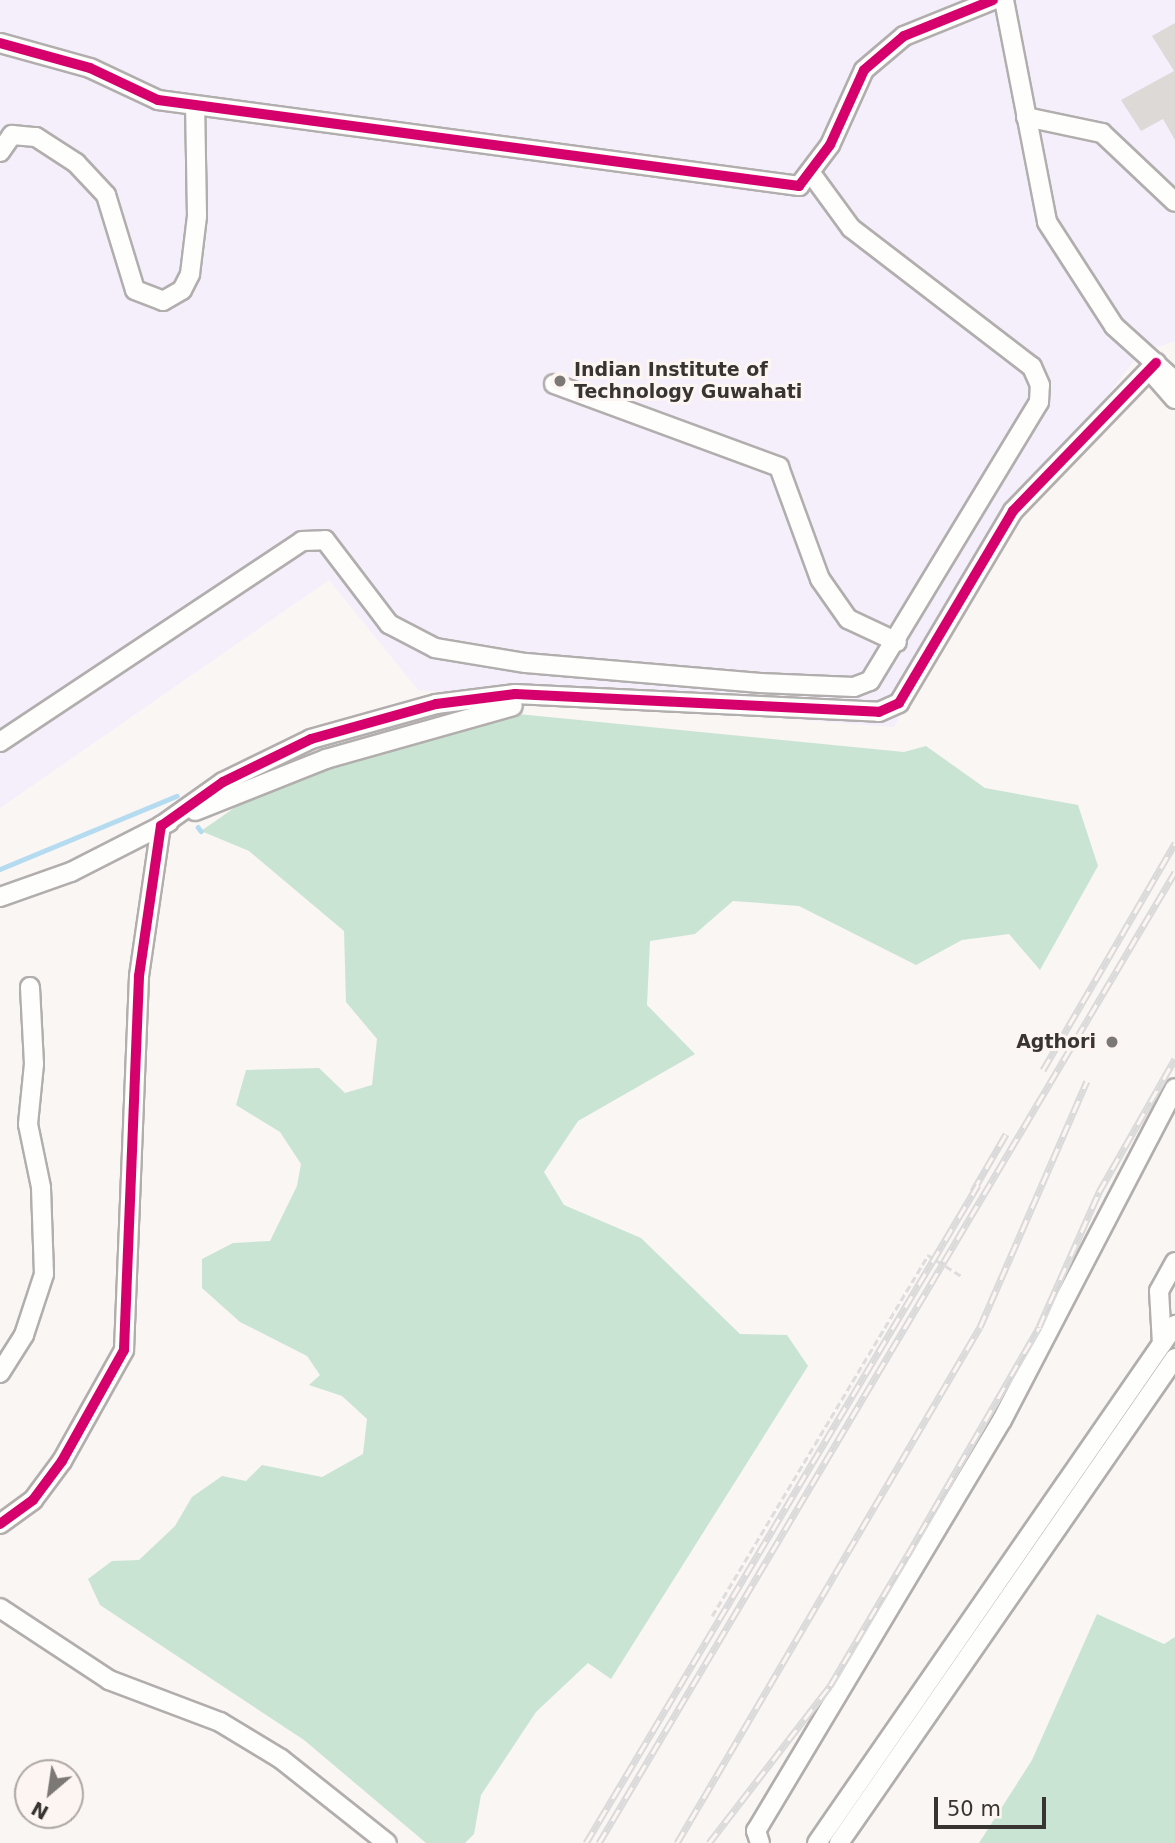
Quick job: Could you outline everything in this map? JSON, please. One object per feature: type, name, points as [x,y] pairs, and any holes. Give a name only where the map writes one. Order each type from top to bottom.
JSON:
[{"type":"street","points":[[0,43],[90,68],[158,100],[799,186],[830,145],[863,70],[904,36],[993,0]]},
{"type":"street","points":[[1004,0],[1047,222],[1114,326],[1153,367],[1175,399]]},
{"type":"street","points":[[0,152],[12,135],[36,136],[76,163],[106,195],[135,290],[163,301],[182,290],[190,274],[197,216],[195,105]]},
{"type":"street","points":[[1026,117],[1102,133],[1175,202]]},
{"type":"street","points":[[0,742],[302,541],[324,540],[389,624],[448,650],[526,663],[854,687],[870,681],[897,642],[1039,402],[1040,385],[1031,367],[851,228],[810,172]]},
{"type":"street","points":[[1153,367],[1175,381]]},
{"type":"street","points":[[0,1524],[33,1500],[62,1461],[124,1350],[139,976],[161,826],[223,782],[311,739],[380,717],[515,694],[585,695],[879,712],[899,703],[1013,511],[1153,367]]},
{"type":"street","points":[[554,384],[779,467],[820,579],[848,619],[897,642]]},
{"type":"street","points":[[0,897],[71,872],[161,826],[326,759],[491,709],[585,695]]},
{"type":"street","points":[[0,1373],[24,1335],[44,1274],[41,1187],[28,1124],[34,1063],[30,987]]},
{"type":"street","points":[[760,1843],[756,1831],[1002,1420],[1175,1088]]},
{"type":"street","points":[[1162,1344],[1159,1290],[1175,1262]]},
{"type":"street","points":[[817,1843],[1175,1325]]},
{"type":"street","points":[[839,1843],[1175,1358]]},
{"type":"street","points":[[0,1608],[109,1680],[168,1699],[240,1734],[387,1843]]},
{"type":"path","points":[[712,1616],[928,1255],[963,1277]]},
{"type":"shaded area","name":"Indian Institute of Technology Guwahati","points":[[0,0],[1175,0],[1175,341],[1140,353],[991,547],[894,727],[418,690],[329,580],[0,808]]},
{"type":"green space","points":[[507,713],[904,752],[926,746],[985,788],[1078,805],[1098,866],[1040,970],[1009,934],[962,940],[916,965],[799,906],[733,901],[695,934],[650,941],[647,1005],[695,1054],[578,1121],[544,1172],[564,1205],[641,1238],[740,1334],[787,1335],[808,1366],[611,1679],[588,1663],[536,1712],[481,1795],[474,1834],[465,1843],[426,1843],[304,1740],[100,1605],[88,1579],[112,1561],[139,1560],[175,1526],[192,1497],[222,1476],[246,1481],[262,1465],[322,1477],[363,1454],[367,1419],[342,1396],[309,1385],[320,1375],[307,1356],[240,1322],[202,1288],[202,1259],[233,1243],[270,1241],[297,1186],[301,1164],[280,1132],[236,1105],[246,1070],[319,1068],[345,1093],[372,1085],[377,1039],[346,1002],[344,931],[249,851],[201,831],[260,790]]},
{"type":"green space","points":[[1097,1614],[1164,1644],[1175,1637],[1175,1843],[979,1843],[1032,1760]]},
{"type":"building","points":[[1175,23],[1175,140],[1163,119],[1141,131],[1121,100],[1174,71],[1152,36]]},
{"type":"waterway","points":[[0,869],[176,796]]},
{"type":"waterway","points":[[198,827],[201,831]]},
{"type":"railway","points":[[1043,1070],[1175,843]]},
{"type":"railway","points":[[599,1843],[1175,872]]},
{"type":"railway","points":[[709,1843],[830,1686],[1039,1327],[1099,1192],[1175,1059]]},
{"type":"railway","points":[[677,1843],[980,1327],[1087,1081]]},
{"type":"railway","points":[[973,1191],[1006,1134]]},
{"type":"railway","points":[[586,1843],[978,1185]]},
{"type":"cycle path","points":[[0,43],[90,68],[158,100],[799,186],[830,145],[864,70],[904,36],[993,0]]},
{"type":"cycle path","points":[[0,1524],[33,1500],[62,1461],[124,1350],[139,976],[161,826],[223,782],[311,739],[436,704],[515,694],[879,712],[899,703],[1013,511],[1156,363]]},
{"type":"place","name":"Indian Institute of Technology Guwahati","points":[[560,381]]},
{"type":"place","name":"Agthori","points":[[1112,1042]]}]
